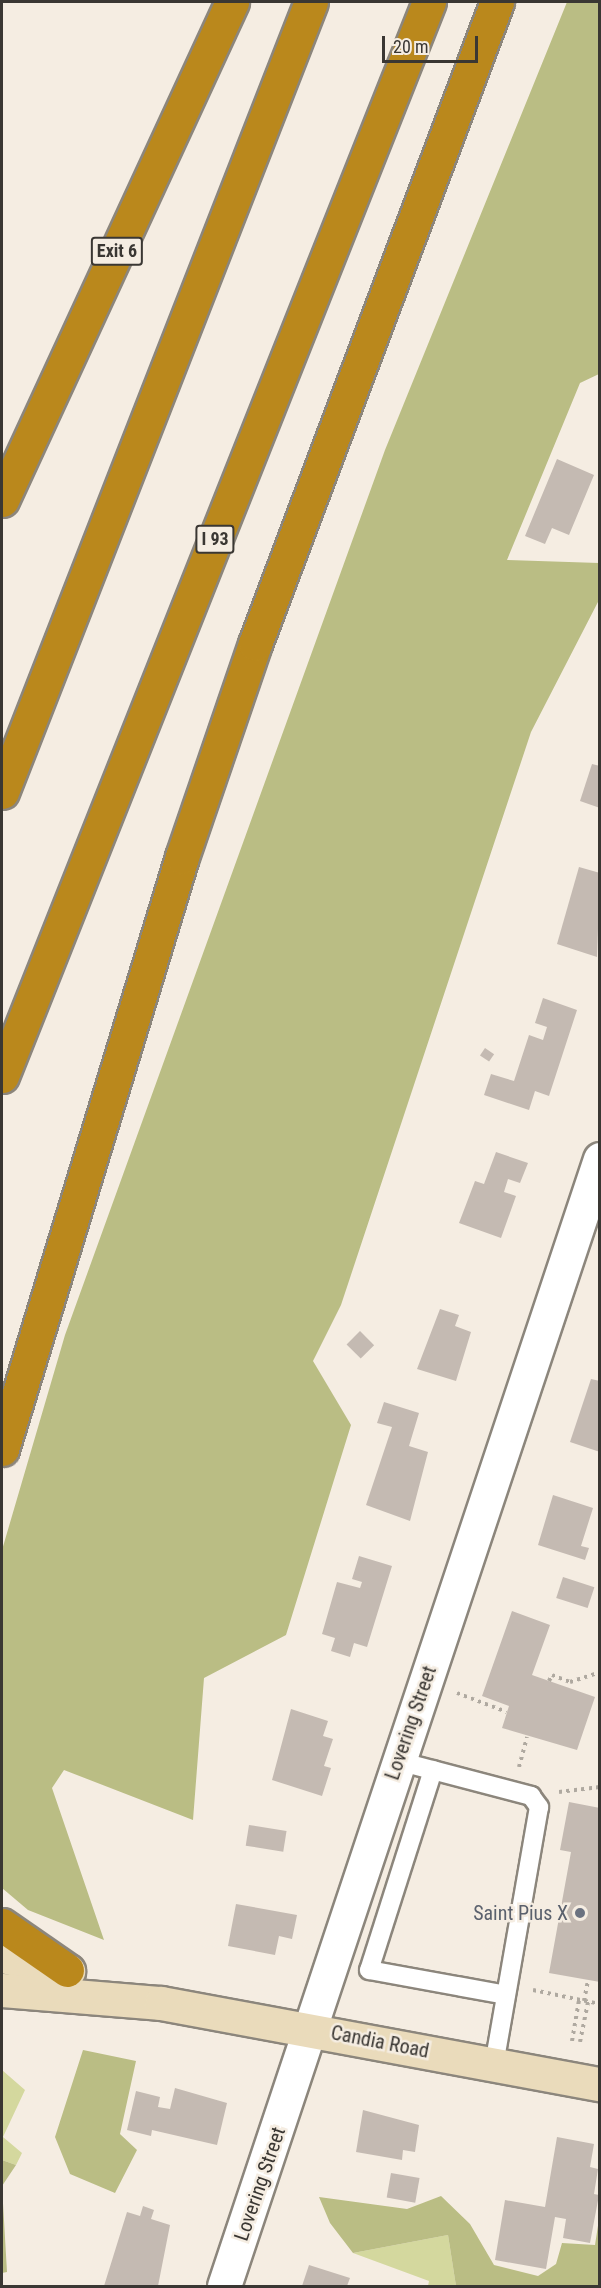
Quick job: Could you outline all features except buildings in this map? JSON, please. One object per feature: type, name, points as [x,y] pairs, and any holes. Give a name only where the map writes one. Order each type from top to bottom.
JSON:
[{"type":"highway","name":"Exit 6","points":[[2,500],[232,2]]},
{"type":"highway","points":[[2,792],[311,2]]},
{"type":"highway","name":"I 93","points":[[2,1076],[429,2]]},
{"type":"highway","points":[[2,1449],[179,868],[251,656],[497,2]]},
{"type":"highway","points":[[2,1925],[67,1970]]},
{"type":"main road","name":"Candia Road","points":[[2,1956],[67,1970],[161,2003]]},
{"type":"main road","name":"Candia Road","points":[[2,1990],[161,2003],[308,2028],[600,2084]]},
{"type":"street","name":"Lovering Street","points":[[224,2286],[298,2074],[308,2028],[600,1159]]},
{"type":"lane","points":[[398,1761],[531,1796],[539,1807],[494,2065]]},
{"type":"lane","points":[[433,1770],[369,1970],[507,1990]]},
{"type":"path","points":[[549,1681],[552,1676],[570,1682],[600,1672]]},
{"type":"path","points":[[450,1691],[507,1712]]},
{"type":"path","points":[[539,1807],[554,1792],[600,1787]]},
{"type":"path","points":[[580,2042],[588,1980]]},
{"type":"path","points":[[507,1990],[600,2004]]},
{"type":"path","points":[[572,2041],[584,2001]]},
{"type":"green space","points":[[567,2],[599,2],[599,374],[580,383],[507,560],[599,563],[599,600],[531,732],[341,1305],[313,1361],[351,1425],[286,1635],[204,1678],[193,1820],[64,1770],[52,1788],[104,1940],[28,1910],[2,1888],[2,1550],[65,1335],[385,450]]},
{"type":"green space","points":[[83,2050],[136,2061],[120,2134],[137,2150],[115,2193],[70,2174],[55,2137]]},
{"type":"green space","points":[[2,2070],[25,2090],[3,2137],[22,2153],[16,2165],[2,2160]]},
{"type":"green space","points":[[2,2160],[16,2165],[2,2186]]},
{"type":"green space","points":[[2,2186],[7,2272],[2,2273]]},
{"type":"green space","points":[[441,2196],[470,2224],[494,2265],[538,2276],[556,2264],[562,2243],[595,2245],[599,2219],[599,2286],[456,2286],[448,2235],[353,2253],[330,2223],[319,2197],[407,2209]]},
{"type":"green space","points":[[448,2235],[456,2286],[428,2286],[429,2281],[353,2253]]},
{"type":"place","name":"Saint Pius X","points":[[580,1913]]}]
